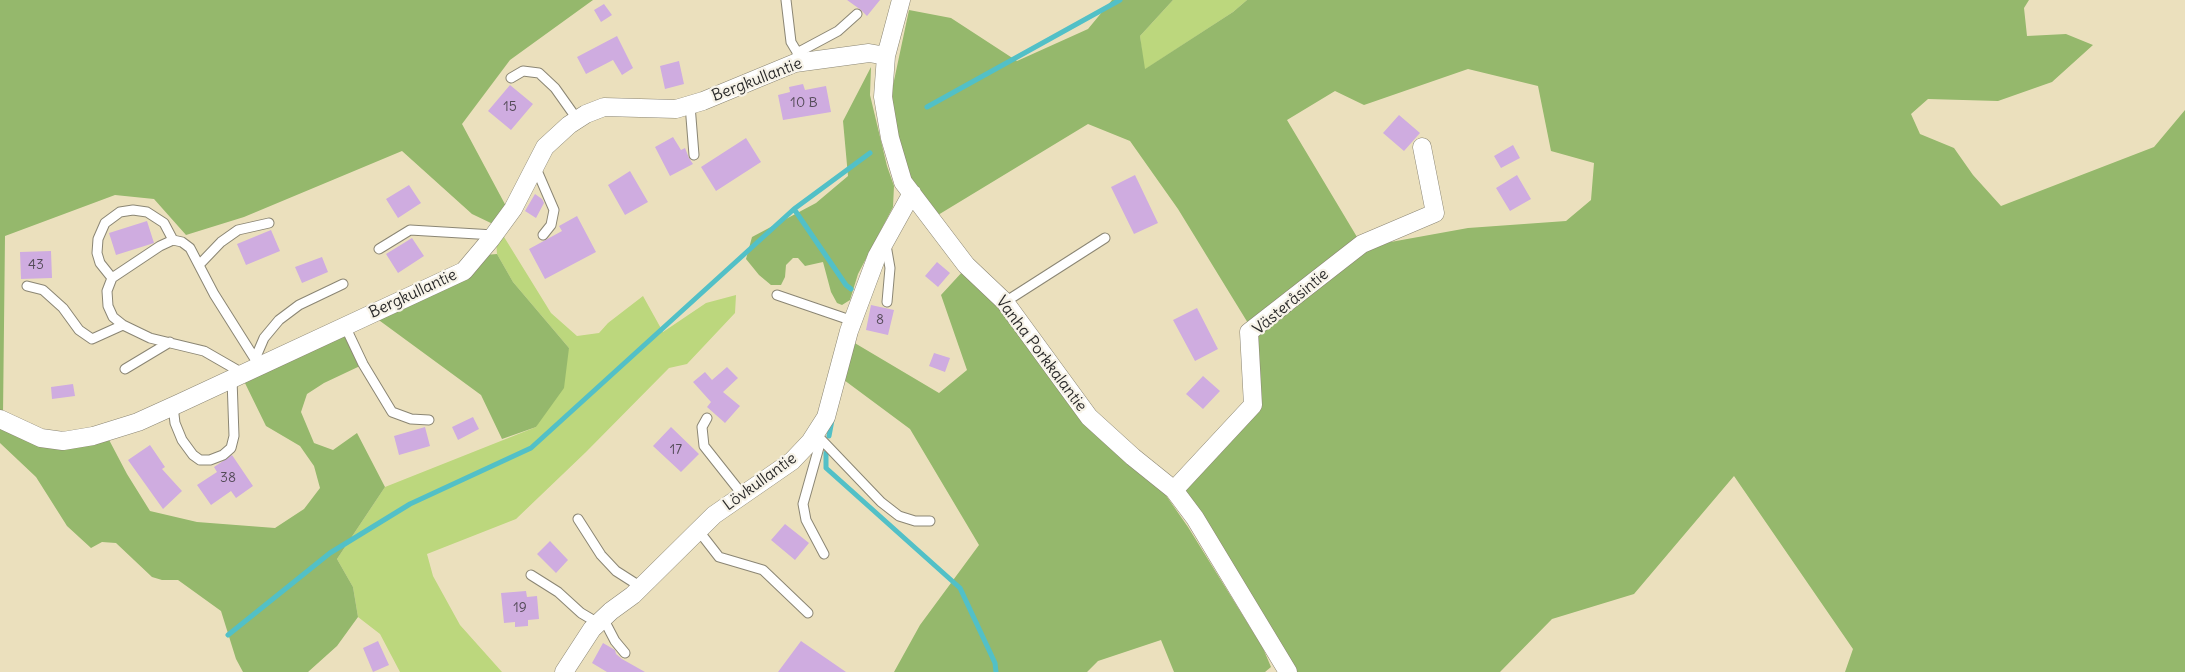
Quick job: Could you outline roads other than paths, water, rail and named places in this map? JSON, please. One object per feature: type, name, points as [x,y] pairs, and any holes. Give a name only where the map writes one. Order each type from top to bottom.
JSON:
[{"type":"street","name":"Vanha Porkkalantie","points":[[901,0],[886,56],[883,97],[890,138],[903,182],[966,265],[1005,302],[1089,417],[1133,457],[1174,490],[1195,518],[1287,671]]},
{"type":"street","name":"Bergkullantie","points":[[0,419],[41,438],[63,441],[93,436],[138,422],[464,271],[495,235],[513,209],[545,147],[577,119],[586,114],[604,107],[676,109],[800,57],[868,53],[886,56]]},
{"type":"street","name":"Västeråsintie","points":[[1174,490],[1253,405],[1249,332],[1362,244],[1435,213],[1422,147]]},
{"type":"street","name":"Lövkullantie","points":[[564,672],[600,621],[641,587],[714,515],[792,461],[819,437],[853,321],[877,256],[912,193]]},
{"type":"lane","points":[[786,0],[791,42],[800,57],[838,31],[856,14]]},
{"type":"lane","points":[[511,78],[523,71],[539,73],[555,88],[577,119]]},
{"type":"lane","points":[[690,104],[694,155]]},
{"type":"lane","points":[[535,166],[554,210],[551,225],[543,235]]},
{"type":"lane","points":[[112,278],[100,263],[96,253],[98,239],[105,222],[120,212],[133,210],[147,212],[164,223],[174,240]]},
{"type":"lane","points":[[199,265],[221,242],[238,230],[269,222]]},
{"type":"lane","points":[[379,249],[410,230],[495,235]]},
{"type":"lane","points":[[1005,302],[1105,238]]},
{"type":"lane","points":[[174,240],[182,242],[190,248],[214,294],[248,370],[204,351],[150,338],[123,325],[114,317],[108,306],[107,291],[112,278],[160,246],[174,240]]},
{"type":"lane","points":[[885,242],[890,268],[887,302]]},
{"type":"lane","points":[[173,406],[182,440],[193,455],[200,460],[210,460],[223,455],[231,448],[248,370],[264,338],[279,320],[299,305],[343,284]]},
{"type":"lane","points":[[27,286],[43,290],[63,308],[79,330],[92,339],[123,325]]},
{"type":"lane","points":[[777,295],[853,321]]},
{"type":"lane","points":[[345,326],[363,364],[392,412],[411,419],[429,420]]},
{"type":"lane","points":[[125,369],[170,342]]},
{"type":"lane","points":[[707,418],[702,427],[704,446],[742,494]]},
{"type":"lane","points":[[819,437],[881,502],[899,516],[915,521],[930,521]]},
{"type":"lane","points":[[819,437],[803,504],[806,520],[824,554]]},
{"type":"lane","points":[[578,519],[606,561],[616,571],[641,587]]},
{"type":"lane","points":[[698,530],[719,557],[763,570],[808,613]]},
{"type":"lane","points":[[531,575],[558,592],[581,612],[600,621],[625,654]]},
{"type":"waterway","points":[[927,107],[1120,0]]},
{"type":"waterway","points":[[851,289],[846,285],[794,209],[870,153]]},
{"type":"waterway","points":[[228,635],[330,553],[410,504],[531,448],[794,209]]},
{"type":"waterway","points":[[829,436],[832,420]]},
{"type":"waterway","points":[[826,453],[826,468],[960,588],[995,663],[996,672]]}]
